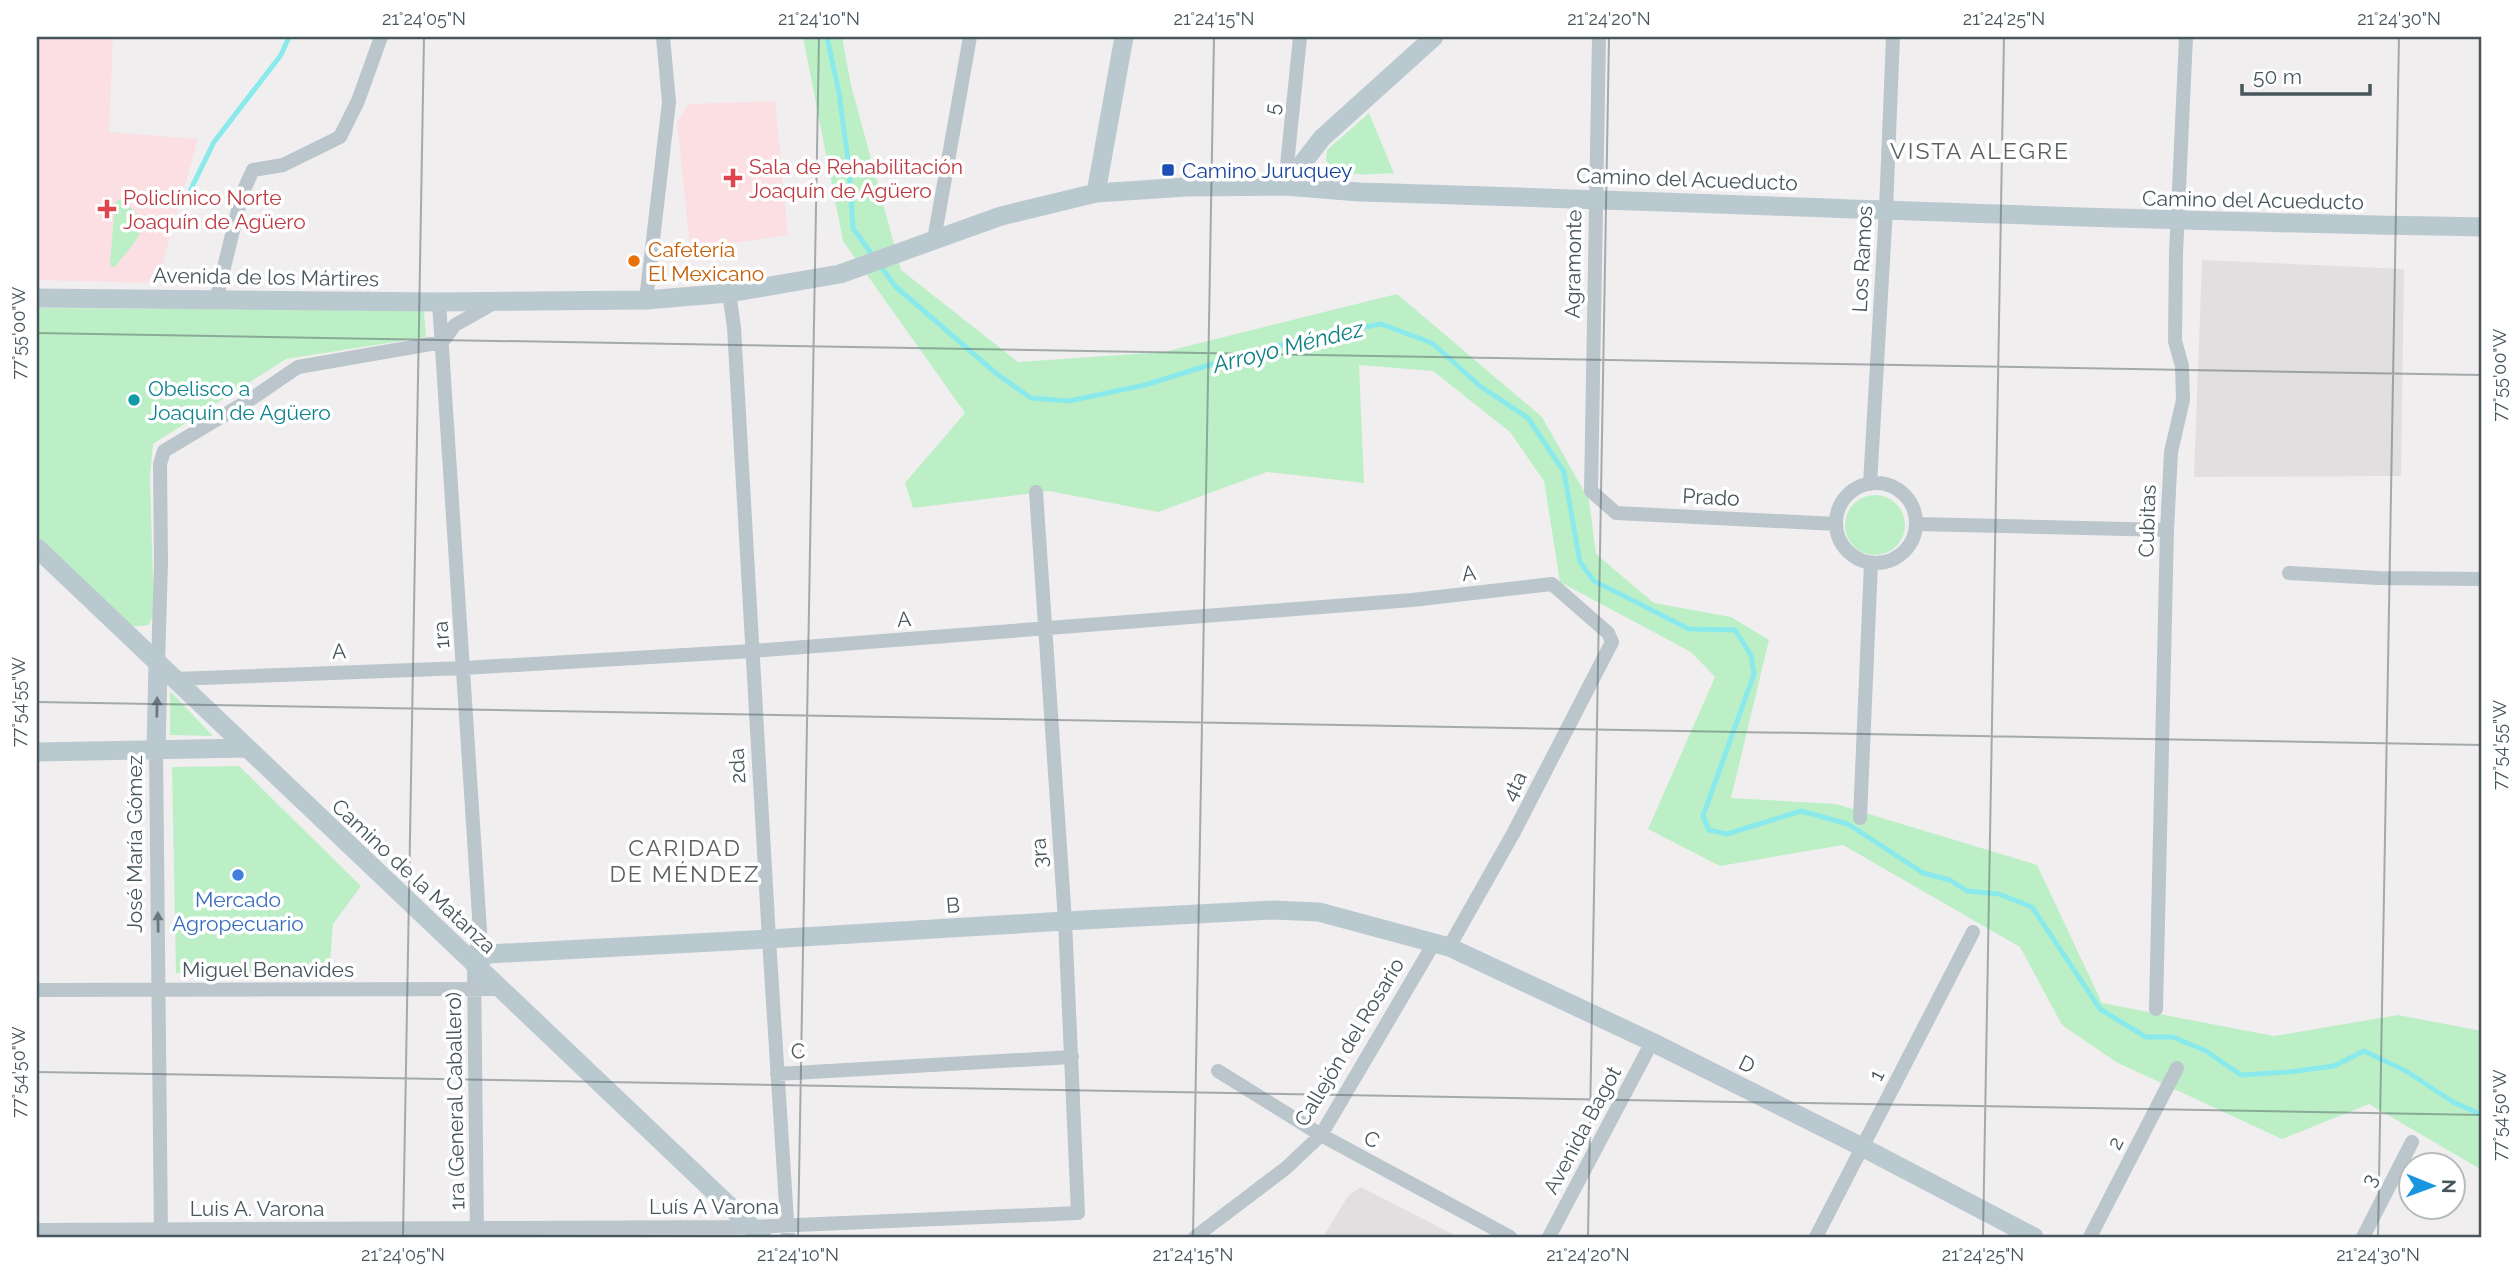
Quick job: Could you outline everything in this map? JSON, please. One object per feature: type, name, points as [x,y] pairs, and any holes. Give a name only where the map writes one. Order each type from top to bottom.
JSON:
[{"type":"main road","points":[[1096,193],[1124,37]]},
{"type":"main road","points":[[1285,186],[1322,138],[1434,37]]},
{"type":"main road","name":"Camino del Acueducto","points":[[840,274],[1002,216],[1096,193],[1186,187],[1285,186],[1359,192],[2177,221],[2482,227]]},
{"type":"main road","name":"Avenida de los Mártires","points":[[37,298],[439,302],[646,300],[729,293],[840,274]]},
{"type":"main road","name":"Camino de la Matanza","points":[[37,548],[756,1232]]},
{"type":"main road","name":"José María Gómez","points":[[156,750],[158,664]]},
{"type":"main road","points":[[37,752],[246,748]]},
{"type":"main road","name":"B","points":[[474,964],[488,954],[1274,910],[1319,912],[1441,945]]},
{"type":"main road","name":"D","points":[[1441,945],[1652,1042],[2034,1237]]},
{"type":"street","points":[[216,300],[242,194],[253,170],[283,165],[340,138],[358,101],[381,37]]},
{"type":"street","points":[[646,300],[669,102],[663,37]]},
{"type":"street","points":[[934,240],[970,37]]},
{"type":"street","name":"5","points":[[1285,186],[1300,37]]},
{"type":"street","name":"Agramonte","points":[[1591,491],[1594,199],[1599,37]]},
{"type":"street","name":"Los Ramos","points":[[1870,484],[1893,37]]},
{"type":"street","name":"Cubitas","points":[[2156,1009],[2167,530],[2171,453],[2183,400],[2182,366],[2175,341],[2177,221],[2186,37]]},
{"type":"street","name":"2da","points":[[729,293],[734,327],[788,1232]]},
{"type":"street","name":"1ra","points":[[439,302],[480,931],[474,964]]},
{"type":"street","name":"Avenida de los Mártires","points":[[442,342],[454,325],[495,302]]},
{"type":"street","name":"José María Gómez","points":[[158,664],[160,464],[164,451],[251,399],[298,367],[442,342]]},
{"type":"street","points":[[1870,484],[1884,484],[1907,498],[1914,510],[1916,524],[1907,549],[1897,558],[1871,563],[1851,554],[1838,536],[1836,524],[1842,503],[1849,494],[1870,484]]},
{"type":"street","name":"Prado","points":[[1591,491],[1616,513],[1836,524]]},
{"type":"street","name":"3ra","points":[[1036,492],[1065,921],[1078,1213]]},
{"type":"street","points":[[1916,524],[2167,530]]},
{"type":"street","points":[[1860,818],[1871,563]]},
{"type":"street","points":[[2289,573],[2378,578],[2482,579]]},
{"type":"street","name":"A","points":[[174,679],[464,668],[752,651],[1412,600],[1552,584],[1608,633],[1612,642]]},
{"type":"street","name":"4ta","points":[[1441,945],[1514,832],[1612,642]]},
{"type":"street","name":"José María Gómez","points":[[156,750],[161,1233]]},
{"type":"street","name":"1","points":[[1816,1237],[1973,932]]},
{"type":"street","name":"Callejón del Rosario","points":[[1195,1237],[1286,1168],[1321,1135],[1441,945]]},
{"type":"street","name":"1ra (General Caballero)","points":[[474,964],[477,1233]]},
{"type":"street","name":"Miguel Benavides","points":[[37,990],[500,989]]},
{"type":"street","name":"Avenida Bagot","points":[[1549,1237],[1652,1042]]},
{"type":"street","name":"C","points":[[777,1074],[1072,1057]]},
{"type":"street","name":"2","points":[[2090,1237],[2177,1068]]},
{"type":"street","name":"C","points":[[1218,1071],[1321,1135],[1510,1237]]},
{"type":"street","name":"3","points":[[2363,1237],[2412,1142]]},
{"type":"street","name":"Luís A Varona","points":[[477,1233],[788,1232],[1078,1213]]},
{"type":"street","name":"Luis A. Varona","points":[[37,1230],[161,1233],[477,1233]]},
{"type":"shaded area","name":"Policlínico Norte Joaquín de Agüero","points":[[37,37],[113,37],[109,132],[198,139],[157,283],[37,280]]},
{"type":"shaded area","name":"Sala de Rehabilitación Joaquín de Agüero","points":[[775,101],[788,235],[690,249],[677,121],[689,104]]},
{"type":"shaded area","points":[[2202,260],[2404,269],[2401,476],[2194,477]]},
{"type":"shaded area","points":[[1361,1187],[1458,1237],[1323,1237],[1348,1196]]},
{"type":"green space","points":[[803,37],[842,37],[851,85],[901,270],[1018,362],[1164,352],[1397,294],[1542,417],[1589,500],[1596,554],[1654,603],[1731,617],[1769,640],[1731,798],[1836,804],[2037,865],[2102,1003],[2274,1036],[2398,1015],[2482,1031],[2482,1170],[2466,1161],[2466,1152],[2451,1152],[2369,1104],[2282,1139],[2116,1062],[2062,1025],[2020,947],[1843,845],[1720,866],[1648,829],[1715,677],[1691,652],[1560,582],[1544,481],[1510,432],[1433,371],[1359,365],[1364,483],[1267,472],[1158,512],[1049,491],[913,508],[905,483],[965,413],[843,241]]},
{"type":"green space","points":[[1369,113],[1394,173],[1349,173],[1326,161],[1327,150]]},
{"type":"green space","points":[[123,200],[137,214],[142,228],[132,246],[115,267],[112,267],[110,264],[115,203]]},
{"type":"green space","points":[[37,308],[424,310],[426,337],[286,359],[153,444],[150,477],[154,613],[149,625],[129,627],[37,539]]},
{"type":"green space","points":[[1869,495],[1881,495],[1900,508],[1905,525],[1903,537],[1892,550],[1881,555],[1869,555],[1850,542],[1845,531],[1845,519],[1858,500]]},
{"type":"green space","points":[[170,691],[213,736],[170,735]]},
{"type":"green space","points":[[239,766],[361,886],[333,924],[329,976],[176,973],[172,767]]},
{"type":"waterway","points":[[185,201],[214,142],[281,55],[289,37]]},
{"type":"waterway","name":"Arroyo Méndez","points":[[827,37],[839,93],[849,168],[853,228],[873,256]]},
{"type":"waterway","name":"Arroyo Méndez","points":[[879,264],[895,286],[997,374],[1031,398],[1069,401],[1145,385],[1238,356],[1317,336],[1381,324],[1432,343],[1480,386],[1528,418],[1564,472],[1580,562],[1594,581],[1689,629],[1735,630],[1751,655],[1754,674],[1703,816],[1709,830],[1727,834],[1801,811],[1848,824],[1923,873],[1950,880],[1967,891],[1999,894],[2032,907],[2100,1009],[2146,1037],[2173,1037],[2206,1051],[2241,1075],[2334,1066],[2364,1051],[2406,1071],[2453,1102],[2482,1115]]},
{"type":"place","name":"Camino Juruquey","points":[[1168,170]]},
{"type":"place","name":"Sala de Rehabilitación Joaquín de Agüero","points":[[733,178]]},
{"type":"place","name":"Policlínico Norte Joaquín de Agüero","points":[[107,209]]},
{"type":"place","name":"Cafetería El Mexicano","points":[[634,261]]},
{"type":"place","name":"Obelisco a Joaquín de Agüero","points":[[134,400]]},
{"type":"place","name":"Mercado Agropecuario","points":[[238,875]]},
{"type":"district","name":"VISTA ALEGRE","points":[[1980,150]]},
{"type":"district","name":"CARIDAD DE MÉNDEZ","points":[[685,860]]}]
